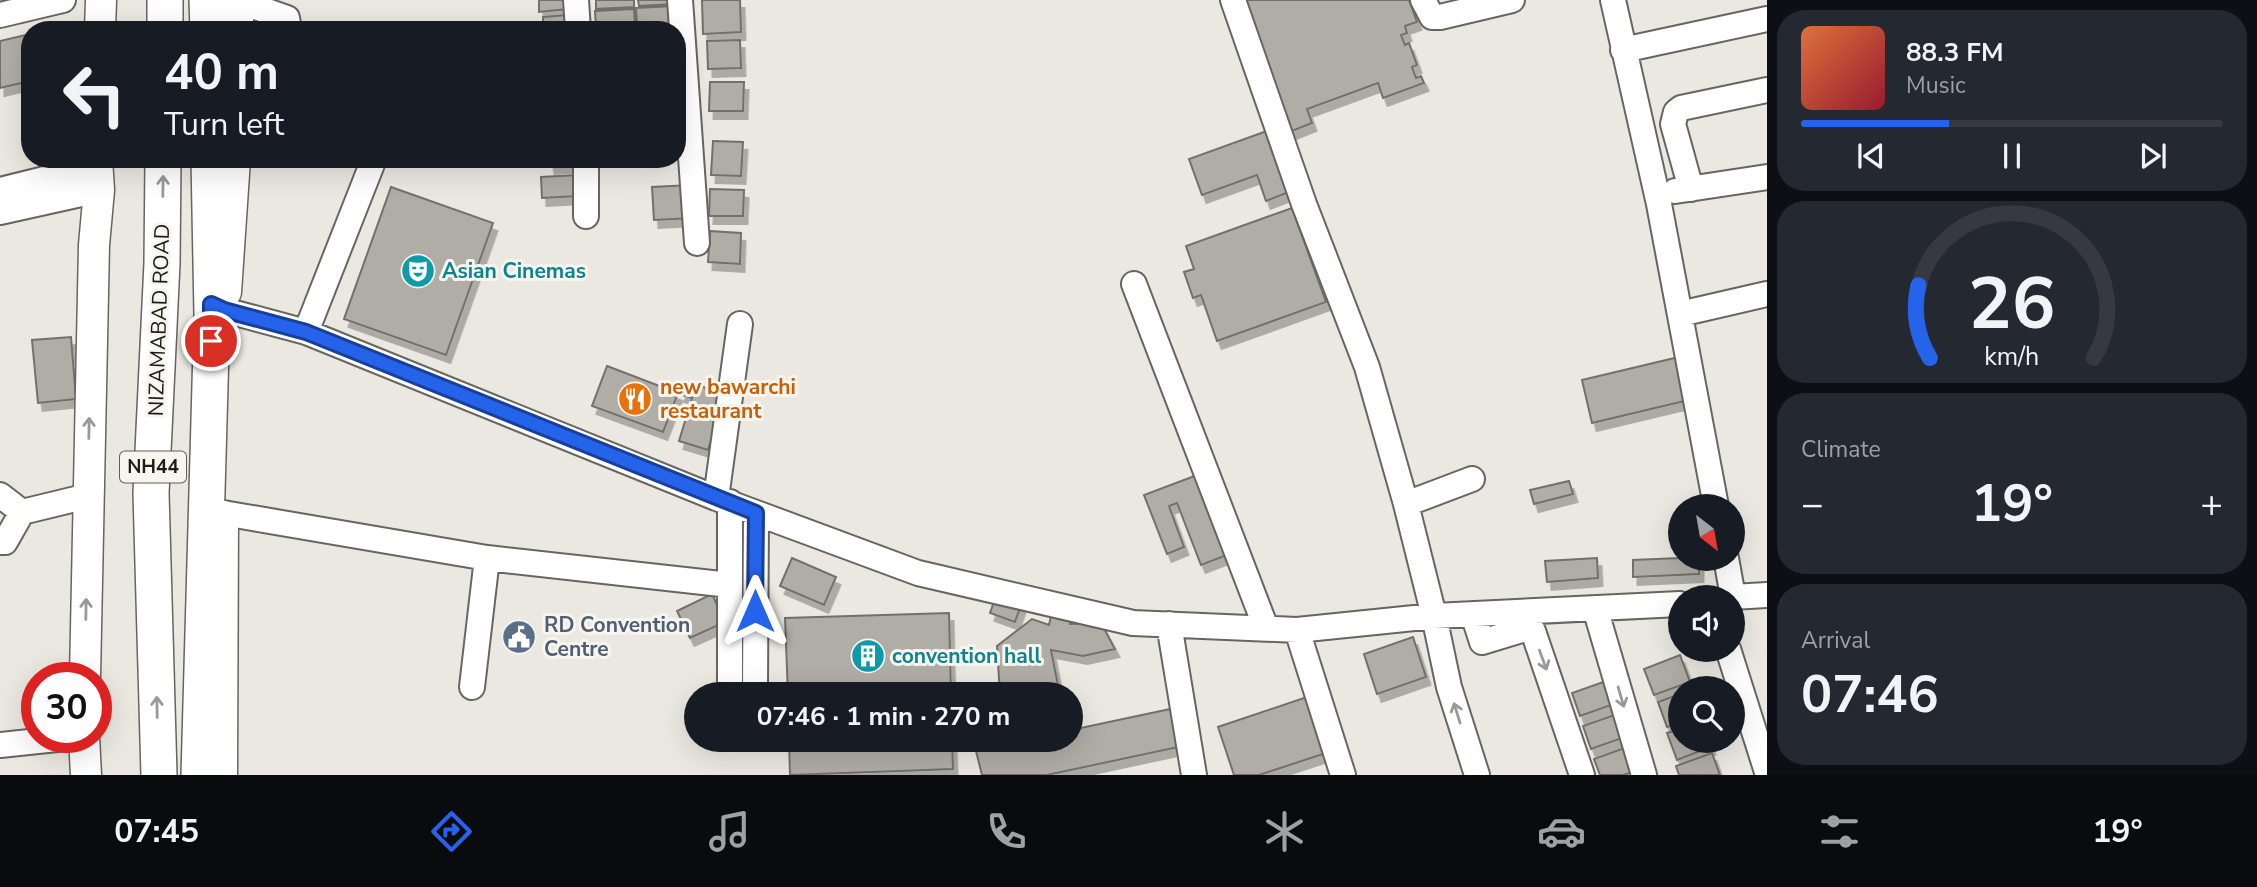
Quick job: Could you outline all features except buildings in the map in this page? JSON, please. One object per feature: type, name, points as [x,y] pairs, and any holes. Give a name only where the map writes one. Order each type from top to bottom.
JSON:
[{"type":"highway","points":[[165,0],[165,21]]},
{"type":"highway","points":[[217,21],[230,8]]},
{"type":"highway","name":"NIZAMABAD ROAD","points":[[159,775],[151,493],[162,263],[163,168]]},
{"type":"highway","name":"NH44","points":[[199,775],[218,307],[210,168]]},
{"type":"main road","points":[[100,21],[101,0]]},
{"type":"main road","points":[[222,775],[223,513],[218,307],[233,168]]},
{"type":"main road","points":[[85,662],[97,172]]},
{"type":"main road","points":[[85,753],[86,775]]},
{"type":"street","points":[[0,15],[63,0]]},
{"type":"street","points":[[576,0],[577,21]]},
{"type":"street","points":[[680,0],[681,21]]},
{"type":"street","points":[[1233,0],[1304,204],[1367,367],[1406,504],[1449,687],[1477,775]]},
{"type":"street","points":[[1423,0],[1432,17],[1512,0]]},
{"type":"street","points":[[1613,0],[1657,195],[1714,494]]},
{"type":"street","points":[[230,8],[287,18],[288,21]]},
{"type":"street","points":[[1623,50],[1767,19]]},
{"type":"street","points":[[1691,190],[1673,124],[1676,112],[1681,108],[1767,90]]},
{"type":"street","points":[[686,148],[697,243]]},
{"type":"street","points":[[306,332],[370,168]]},
{"type":"street","points":[[586,168],[586,216]]},
{"type":"street","points":[[2,201],[97,172]]},
{"type":"street","points":[[1657,195],[1767,177]]},
{"type":"street","points":[[1134,284],[1266,628]]},
{"type":"street","points":[[1680,314],[1767,294]]},
{"type":"street","points":[[218,307],[306,332],[756,513],[918,573],[1133,623],[1297,630],[1434,616],[1668,605]]},
{"type":"street","points":[[730,682],[730,585],[723,500],[740,324]]},
{"type":"street","points":[[1406,504],[1472,478]]},
{"type":"street","points":[[0,495],[22,512]]},
{"type":"street","points":[[0,542],[5,542],[22,512],[88,496]]},
{"type":"street","points":[[223,513],[487,558],[730,585]]},
{"type":"street","points":[[755,682],[756,513]]},
{"type":"street","points":[[472,687],[487,558]]},
{"type":"street","points":[[1745,596],[1767,595]]},
{"type":"street","points":[[1595,608],[1644,775]]},
{"type":"street","points":[[1474,614],[1482,642]]},
{"type":"street","points":[[1169,624],[1194,775]]},
{"type":"street","points":[[1443,657],[1525,629],[1533,631],[1582,775]]},
{"type":"street","points":[[1297,630],[1343,775]]},
{"type":"street","points":[[1732,662],[1767,772]]},
{"type":"street","points":[[0,745],[21,743]]},
{"type":"place","name":"Asian Cinemas","points":[[418,271]]},
{"type":"place","name":"new bawarchi restaurant","points":[[635,399]]},
{"type":"place","name":"RD Convention Centre","points":[[519,637]]},
{"type":"place","name":"convention hall","points":[[868,656]]},
{"type":"route","points":[[211,341],[211,304],[306,332],[756,513],[755,611]]}]
